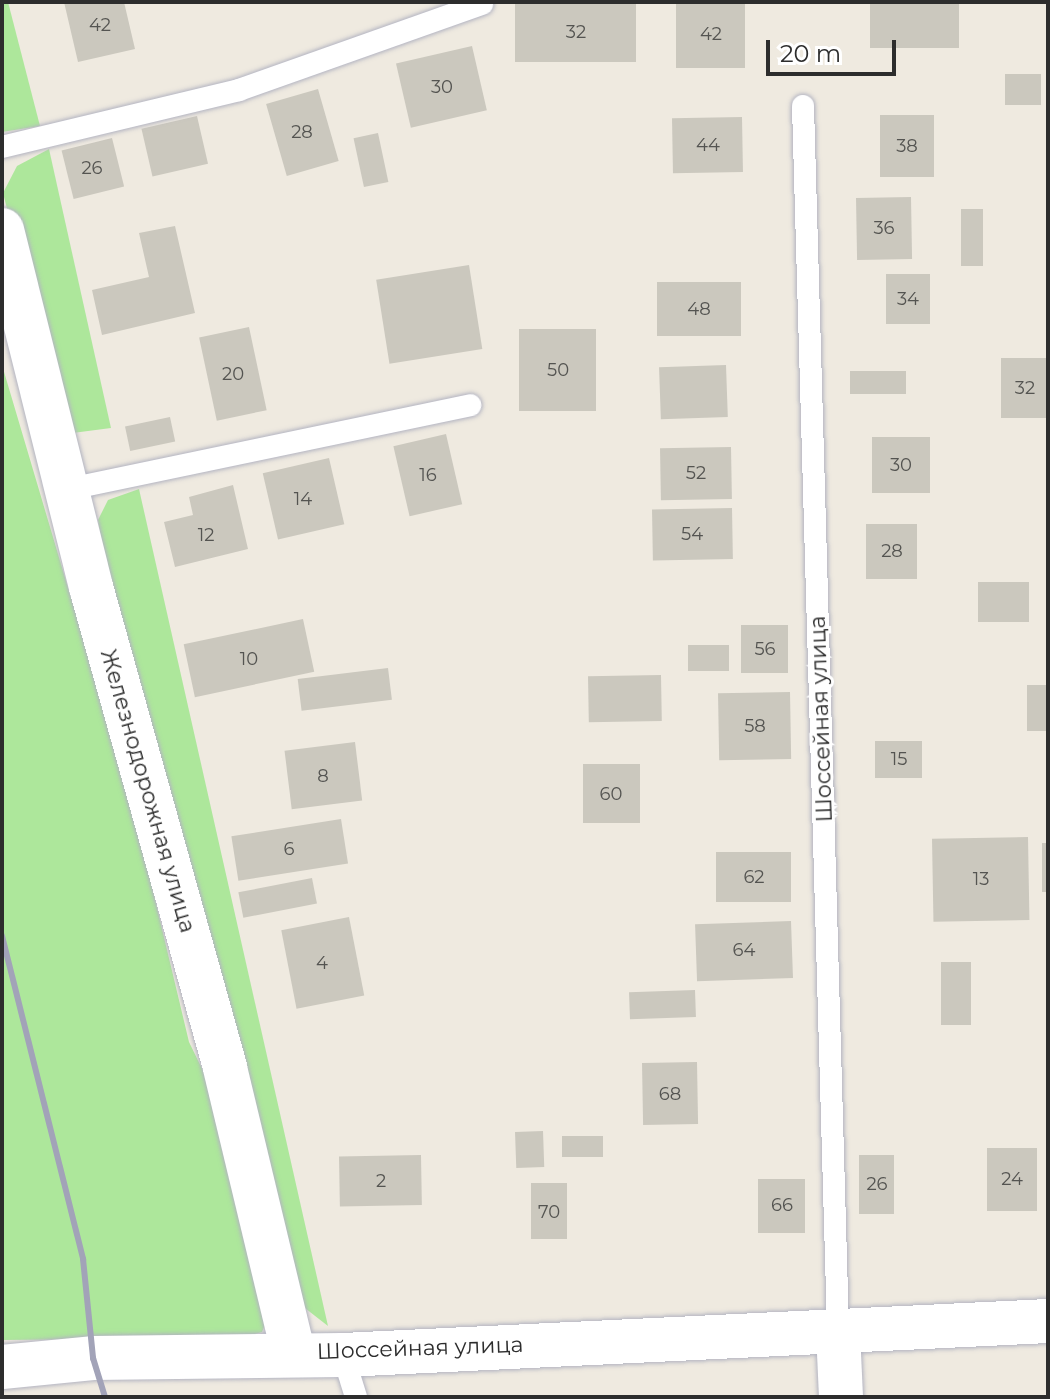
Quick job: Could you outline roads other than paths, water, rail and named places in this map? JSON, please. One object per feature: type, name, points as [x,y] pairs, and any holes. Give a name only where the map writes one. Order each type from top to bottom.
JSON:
[{"type":"street","name":"Железнодорожная улица","points":[[2,230],[225,1068],[293,1351]]},
{"type":"street","name":"Шоссейная улица","points":[[2,1367],[93,1358],[293,1351],[343,1355],[1048,1321]]},
{"type":"street","points":[[838,1331],[841,1397]]},
{"type":"lane","points":[[2,147],[239,90],[482,4]]},
{"type":"lane","name":"Шоссейная улица","points":[[803,106],[838,1331]]},
{"type":"lane","points":[[69,489],[470,405]]},
{"type":"lane","points":[[343,1355],[356,1397]]},
{"type":"railway","points":[[2,936],[83,1259],[93,1358],[105,1397]]}]
